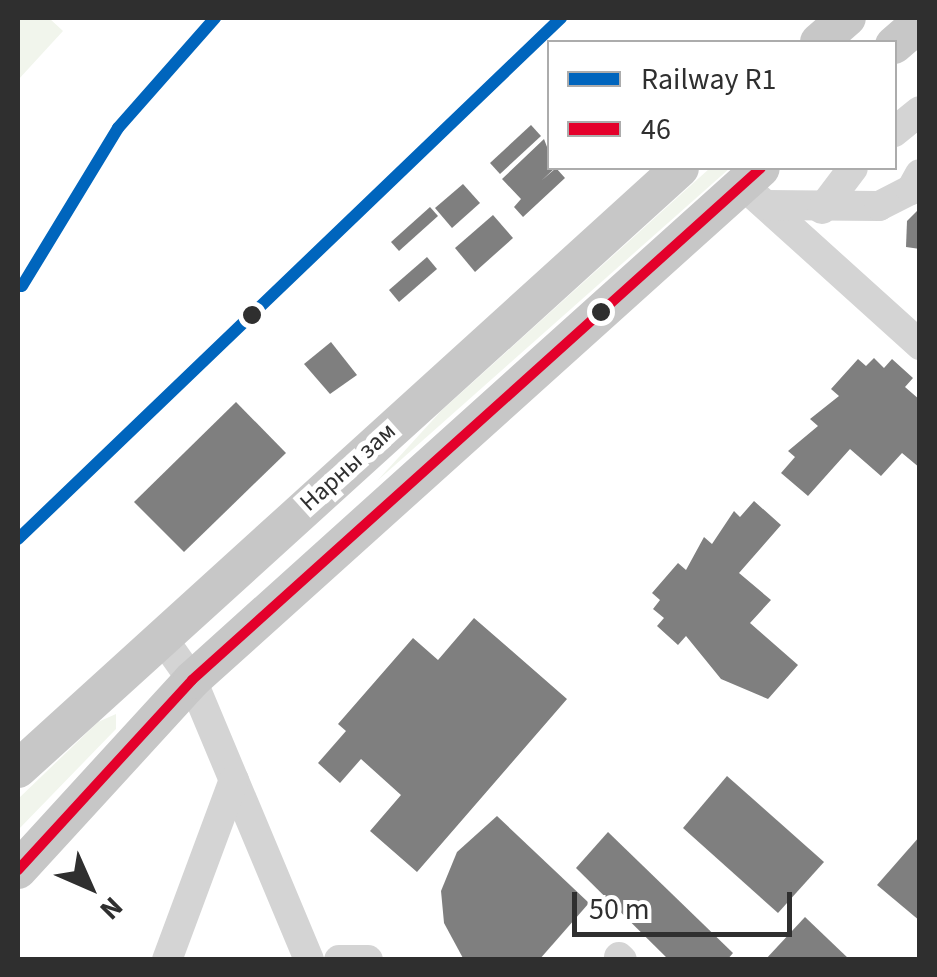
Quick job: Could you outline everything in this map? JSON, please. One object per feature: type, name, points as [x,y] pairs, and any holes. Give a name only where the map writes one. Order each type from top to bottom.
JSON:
[{"type":"main road","points":[[821,40],[847,18]]},
{"type":"main road","points":[[897,42],[920,22]]},
{"type":"main road","name":"Нарны зам","points":[[18,768],[678,170]]},
{"type":"main road","points":[[18,870],[192,680],[757,186]]},
{"type":"street","points":[[897,129],[920,110]]},
{"type":"street","points":[[822,209],[851,170]]},
{"type":"street","points":[[757,186],[822,209],[879,206],[910,190],[920,174]]},
{"type":"street","points":[[757,186],[920,344]]},
{"type":"street","points":[[161,636],[192,680],[308,960]]},
{"type":"street","points":[[168,960],[234,780]]},
{"type":"street","points":[[339,960],[368,960]]},
{"type":"shaded area","points":[[18,18],[49,18],[63,31],[18,80]]},
{"type":"shaded area","points":[[708,170],[728,170],[377,481],[441,411]]},
{"type":"shaded area","points":[[116,714],[116,729],[18,830],[18,799],[98,722]]},
{"type":"building","points":[[531,125],[541,136],[500,174],[490,163]]},
{"type":"building","points":[[544,139],[547,170],[553,170],[541,181],[554,170],[565,178],[523,217],[514,207],[521,199],[502,179]]},
{"type":"building","points":[[463,184],[480,203],[452,228],[435,208]]},
{"type":"building","points":[[430,207],[438,216],[399,251],[391,242]]},
{"type":"building","points":[[920,208],[920,249],[906,247],[907,221]]},
{"type":"building","points":[[493,215],[513,238],[475,272],[455,248]]},
{"type":"building","points":[[427,257],[437,269],[399,302],[389,290]]},
{"type":"building","points":[[331,342],[357,375],[330,394],[304,364]]},
{"type":"building","points":[[874,358],[884,368],[892,359],[913,378],[905,387],[920,400],[920,468],[902,453],[881,476],[850,449],[808,496],[781,473],[795,457],[788,451],[818,426],[810,419],[839,396],[831,389],[858,359],[866,366]]},
{"type":"building","points":[[236,402],[286,453],[184,552],[134,502]]},
{"type":"building","points":[[754,501],[781,525],[739,573],[771,600],[750,623],[798,665],[768,699],[721,679],[686,636],[678,645],[657,626],[664,618],[653,609],[660,600],[652,593],[678,563],[686,570],[704,537],[712,544],[734,511],[740,517]]},
{"type":"building","points":[[474,618],[567,699],[417,872],[370,831],[401,795],[361,759],[340,783],[318,763],[346,731],[338,724],[413,638],[438,660]]},
{"type":"building","points":[[727,776],[824,862],[778,913],[683,828]]},
{"type":"building","points":[[497,816],[589,903],[539,960],[464,960],[444,923],[441,891],[457,852]]},
{"type":"building","points":[[608,832],[733,953],[727,960],[669,960],[576,868]]},
{"type":"building","points":[[920,836],[920,921],[877,885]]},
{"type":"building","points":[[805,917],[850,960],[765,960]]},
{"type":"railway","points":[[22,286],[118,128],[215,18]]},
{"type":"rail line","name":"R1","points":[[22,286],[118,128],[215,18]]},
{"type":"rail line","name":"R1","points":[[18,539],[561,18]]},
{"type":"transit line","name":"46","points":[[18,870],[192,680],[759,170]]}]
